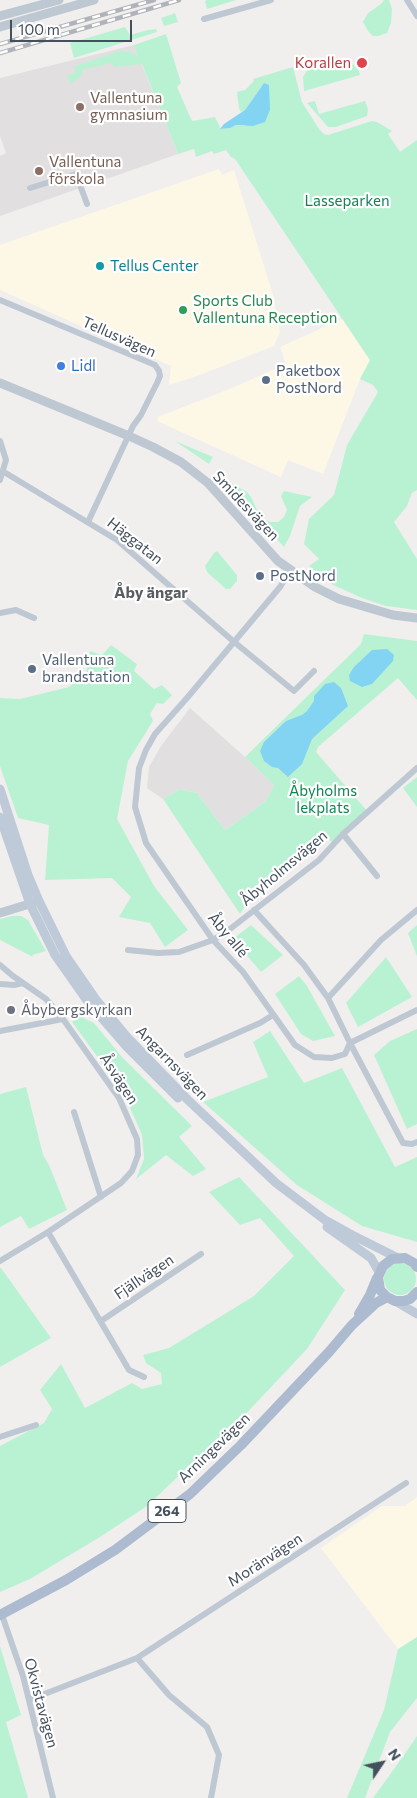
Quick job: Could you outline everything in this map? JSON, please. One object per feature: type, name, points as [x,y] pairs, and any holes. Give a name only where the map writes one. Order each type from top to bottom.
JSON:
[{"type":"main road","name":"Angarnsvägen","points":[[0,789],[28,875],[34,903],[66,956],[97,1001],[127,1037],[188,1100],[276,1183],[325,1220],[398,1258]]},
{"type":"main road","name":"Angarnsvägen","points":[[0,817],[55,955],[88,1002],[127,1047],[251,1166],[296,1204],[371,1258],[378,1275]]},
{"type":"main road","points":[[416,1264],[405,1258],[398,1258],[387,1262],[378,1275],[380,1290],[391,1299],[417,1314]]},
{"type":"main road","name":"Arningevägen","points":[[352,1325],[370,1295],[378,1275]]},
{"type":"main road","name":"Arningevägen","points":[[1,1615],[66,1580],[115,1550],[190,1494],[241,1445],[352,1325],[376,1303],[391,1299],[404,1301],[410,1299],[417,1292]]},
{"type":"street","points":[[0,16],[59,0]]},
{"type":"street","points":[[0,27],[94,0]]},
{"type":"street","points":[[204,19],[271,0]]},
{"type":"street","points":[[407,0],[417,16]]},
{"type":"street","points":[[30,188],[76,174],[86,204]]},
{"type":"street","name":"Tellusvägen","points":[[0,300],[155,365],[160,376],[129,436]]},
{"type":"street","name":"Smidesvägen","points":[[0,383],[153,446],[181,462],[208,483],[278,561],[315,587],[339,599],[393,615],[417,618]]},
{"type":"street","name":"Häggatan","points":[[88,522],[129,436]]},
{"type":"street","points":[[0,441],[6,460],[4,472],[0,480]]},
{"type":"street","name":"Häggatan","points":[[4,472],[117,540],[234,641]]},
{"type":"street","name":"Åby allé","points":[[290,571],[280,587],[155,734],[139,768],[135,807],[146,844],[213,940],[243,972],[295,1045],[314,1057],[332,1058],[345,1054],[350,1043]]},
{"type":"street","points":[[0,613],[16,610],[34,618]]},
{"type":"street","points":[[234,641],[294,691],[314,671]]},
{"type":"street","name":"Åbyholmsvägen","points":[[128,950],[158,953],[179,952],[213,940],[230,930],[319,860],[343,834],[417,768]]},
{"type":"street","name":"Åbyholmsvägen","points":[[343,834],[377,876]]},
{"type":"street","points":[[0,913],[34,903]]},
{"type":"street","points":[[254,910],[304,965],[328,998],[403,1143],[412,1144],[417,1142]]},
{"type":"street","points":[[328,998],[381,940],[417,910]]},
{"type":"street","name":"Åsvägen","points":[[0,965],[46,999],[63,1019],[119,1098],[138,1139],[138,1155],[132,1171],[121,1183],[48,1232],[0,1261]]},
{"type":"street","points":[[0,984],[14,985],[23,983]]},
{"type":"street","points":[[350,1043],[417,1010]]},
{"type":"street","points":[[187,1055],[274,1015]]},
{"type":"street","points":[[0,1031],[63,1019]]},
{"type":"street","points":[[74,1112],[100,1198]]},
{"type":"street","points":[[48,1232],[129,1370],[144,1377]]},
{"type":"street","name":"Fjällvägen","points":[[101,1321],[201,1254]]},
{"type":"street","points":[[0,1437],[36,1425]]},
{"type":"street","name":"Moränvägen","points":[[29,1700],[137,1658],[406,1483]]},
{"type":"street","name":"Okvistavägen","points":[[1,1615],[29,1700],[53,1798]]},
{"type":"street","points":[[137,1658],[169,1695],[207,1727],[219,1755],[211,1798]]},
{"type":"shaded area","name":"Vallentuna gymnasium","points":[[134,45],[178,154],[0,216],[0,156],[6,153],[0,136],[0,78]]},
{"type":"shaded area","points":[[219,169],[222,175],[234,170],[273,295],[280,332],[274,346],[169,385],[171,366],[0,290],[0,245]]},
{"type":"shaded area","points":[[342,319],[370,361],[360,379],[323,474],[288,460],[281,477],[157,421],[158,417],[232,388],[286,364],[280,347]]},
{"type":"shaded area","points":[[190,708],[274,785],[266,801],[225,830],[197,793],[180,789],[163,799],[147,788],[149,767],[161,746]]},
{"type":"shaded area","points":[[417,1497],[417,1637],[398,1649],[321,1548],[382,1506],[405,1506]]},
{"type":"green space","points":[[236,0],[207,9],[205,1]]},
{"type":"green space","points":[[384,0],[389,0],[392,9],[391,23],[387,33],[373,36],[363,22],[368,13]]},
{"type":"green space","points":[[175,13],[178,22],[164,26],[161,18]]},
{"type":"green space","points":[[125,27],[130,35],[156,29],[157,32],[74,58],[70,43]]},
{"type":"green space","name":"Lasseparken","points":[[166,34],[181,83],[177,87],[192,121],[215,117],[221,129],[236,125],[246,126],[264,83],[245,110],[241,112],[237,92],[245,90],[254,81],[253,79],[293,67],[302,102],[324,134],[328,135],[372,121],[392,131],[388,134],[400,152],[417,140],[417,490],[412,493],[407,506],[394,522],[417,559],[417,610],[386,606],[331,584],[309,566],[319,559],[304,544],[309,519],[334,495],[347,445],[378,392],[373,385],[360,379],[370,360],[235,159],[226,150],[214,154],[212,151],[196,157],[194,149],[178,154],[142,64],[115,67],[111,63],[82,70],[82,75],[71,84],[67,76],[75,73],[75,66],[120,51],[131,52],[138,56],[134,45]]},
{"type":"green space","points":[[335,57],[352,63],[360,75],[304,91],[303,77],[311,64],[323,58]]},
{"type":"green space","points":[[315,101],[319,114],[365,101],[368,109],[367,116],[336,127],[328,127],[307,103]]},
{"type":"green space","points":[[175,441],[213,457],[209,464]]},
{"type":"green space","points":[[218,476],[247,492],[263,519],[270,522],[278,522],[284,517],[287,510],[281,496],[284,491],[312,497],[300,506],[290,536],[284,547]]},
{"type":"green space","points":[[217,551],[237,575],[237,581],[230,589],[226,589],[207,572],[205,566]]},
{"type":"green space","name":"Åbyholms lekplats","points":[[364,634],[417,641],[417,700],[398,678],[318,747],[316,752],[368,812],[334,844],[323,834],[305,857],[257,887],[240,914],[163,799],[180,789],[197,793],[225,830],[266,801],[274,785],[245,757],[361,644]]},
{"type":"green space","points":[[111,645],[137,664],[134,671],[154,689],[162,685],[172,695],[163,704],[157,703],[150,714],[153,721],[128,761],[117,819],[154,886],[188,930],[165,947],[150,923],[119,917],[131,897],[112,878],[45,880],[49,825],[18,818],[0,766],[0,698],[20,699],[69,687],[86,673],[90,651],[102,655]]},
{"type":"green space","points":[[417,777],[417,807],[403,788]]},
{"type":"green space","points":[[21,916],[28,920],[46,951],[32,955],[33,957],[0,940],[0,919]]},
{"type":"green space","points":[[251,925],[283,955],[261,972],[233,939]]},
{"type":"green space","points":[[417,925],[417,956],[408,933]]},
{"type":"green space","points":[[386,957],[412,997],[358,1027],[346,1003]]},
{"type":"green space","points":[[299,976],[307,986],[335,1036],[313,1041],[301,1034],[275,994]]},
{"type":"green space","points":[[81,1014],[85,1019],[94,1023],[122,1057],[192,1126],[179,1137],[206,1169],[193,1176],[166,1155],[136,1179],[144,1159],[142,1135],[123,1092],[72,1022]]},
{"type":"green space","points":[[417,1029],[417,1124],[407,1129],[374,1055],[390,1041]]},
{"type":"green space","points":[[270,1031],[304,1083],[342,1068],[395,1167],[417,1157],[417,1242],[362,1226],[297,1185],[203,1102],[268,1077],[253,1042]]},
{"type":"green space","points":[[26,1087],[43,1155],[67,1210],[29,1229],[21,1216],[0,1227],[0,1094]]},
{"type":"green space","points":[[239,1177],[345,1290],[307,1349],[222,1439],[188,1467],[147,1506],[30,1579],[0,1592],[0,1446],[44,1423],[52,1409],[40,1390],[61,1364],[85,1408],[132,1383],[142,1389],[162,1384],[161,1373],[146,1363],[143,1355],[169,1348],[254,1296],[294,1256],[260,1218],[240,1225],[209,1192]]},
{"type":"green space","points":[[400,1263],[406,1264],[411,1268],[415,1273],[415,1285],[411,1290],[406,1294],[400,1295],[394,1294],[389,1290],[385,1285],[384,1279],[385,1273],[389,1268],[394,1264]]},
{"type":"green space","points":[[0,1268],[51,1338],[0,1367]]},
{"type":"green space","points":[[417,1637],[417,1698],[390,1732],[365,1798],[347,1798],[384,1710],[398,1649]]},
{"type":"green space","points":[[0,1646],[21,1715],[6,1722],[28,1798],[0,1798]]},
{"type":"green space","points":[[417,1736],[417,1798],[373,1798],[399,1762]]},
{"type":"water","points":[[264,83],[269,85],[270,110],[265,122],[253,126],[236,125],[220,129],[224,124],[245,110]]},
{"type":"water","points":[[387,649],[394,655],[393,661],[372,684],[362,687],[350,681],[349,675],[354,667],[372,650]]},
{"type":"water","points":[[334,682],[341,688],[348,706],[312,739],[302,764],[288,777],[278,768],[272,767],[264,761],[260,751],[264,742],[286,721],[307,711],[314,701],[314,696],[325,684]]},
{"type":"railway","points":[[0,44],[154,0]]},
{"type":"railway","points":[[0,53],[179,0]]},
{"type":"place","name":"Korallen","points":[[362,63]]},
{"type":"place","name":"Vallentuna gymnasium","points":[[80,107]]},
{"type":"place","name":"Vallentuna förskola","points":[[39,171]]},
{"type":"place","name":"Tellus Center","points":[[100,266]]},
{"type":"place","name":"Sports Club Vallentuna Reception","points":[[183,310]]},
{"type":"place","name":"Lidl","points":[[61,366]]},
{"type":"place","name":"Paketbox PostNord","points":[[266,380]]},
{"type":"place","name":"PostNord","points":[[260,576]]},
{"type":"place","name":"Vallentuna brandstation","points":[[32,669]]},
{"type":"place","name":"Åbybergskyrkan","points":[[11,1010]]},
{"type":"district","name":"Åby ängar","points":[[151,593]]}]
